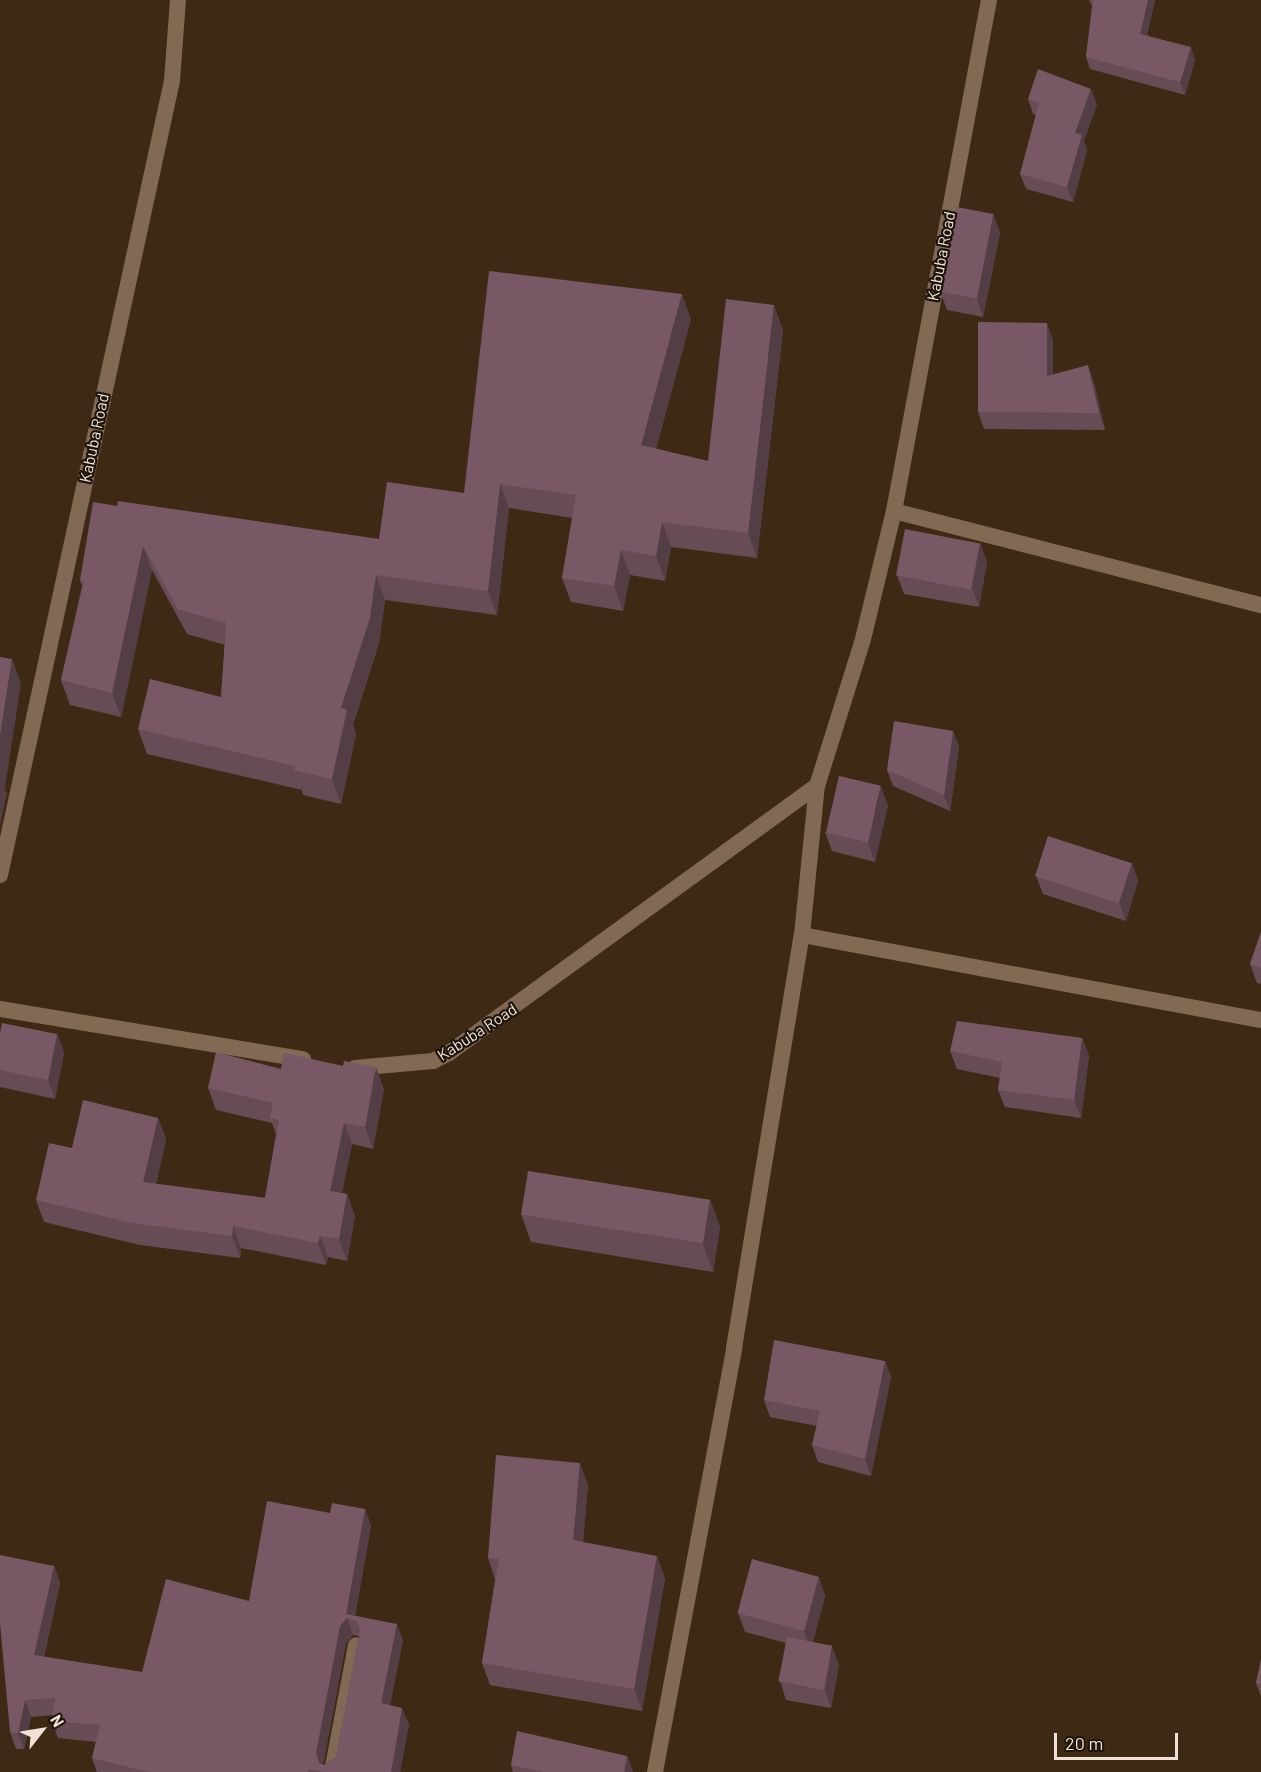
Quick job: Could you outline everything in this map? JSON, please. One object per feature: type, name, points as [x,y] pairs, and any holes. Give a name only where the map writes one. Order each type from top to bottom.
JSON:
[{"type":"street","name":"Kabuba Road","points":[[0,875],[172,81],[177,0]]},
{"type":"street","name":"Kabuba Road","points":[[655,1772],[734,1348],[802,935],[817,786],[863,639],[894,511],[988,0]]},
{"type":"street","points":[[894,511],[1261,605]]},
{"type":"street","name":"Kabuba Road","points":[[337,1065],[366,1070],[433,1061],[448,1053],[817,786]]},
{"type":"street","points":[[802,935],[1261,1020]]},
{"type":"street","points":[[0,1010],[318,1061]]},
{"type":"street","points":[[332,1772],[356,1644]]},
{"type":"building","points":[[1093,0],[1148,0],[1140,34],[1191,47],[1180,82],[1086,57]]},
{"type":"building","points":[[1038,69],[1091,89],[1075,133],[1082,135],[1067,187],[1020,174],[1039,103],[1028,99]]},
{"type":"building","points":[[957,207],[993,214],[977,298],[941,291]]},
{"type":"building","points":[[489,271],[682,294],[641,445],[708,461],[726,299],[774,305],[748,533],[662,522],[656,556],[621,550],[614,586],[562,578],[576,495],[500,484],[488,591],[376,575],[370,618],[341,708],[347,710],[332,779],[294,770],[295,766],[138,729],[150,679],[221,697],[226,623],[178,609],[143,546],[112,693],[61,680],[84,581],[80,580],[93,502],[117,506],[118,501],[379,539],[387,482],[464,493]]},
{"type":"building","points":[[978,322],[1047,323],[1047,376],[1088,365],[1099,413],[978,412]]},
{"type":"building","points":[[905,529],[980,544],[971,590],[896,575]]},
{"type":"building","points":[[0,657],[12,659],[0,736]]},
{"type":"building","points":[[894,721],[953,731],[944,795],[887,770]]},
{"type":"building","points":[[839,776],[881,786],[868,842],[826,833]]},
{"type":"building","points":[[1048,836],[1132,863],[1119,903],[1035,876]]},
{"type":"building","points":[[1261,932],[1261,968],[1250,964]]},
{"type":"building","points":[[957,1021],[1082,1038],[1074,1100],[998,1090],[1002,1062],[950,1051]]},
{"type":"building","points":[[2,1023],[57,1034],[48,1080],[0,1070]]},
{"type":"building","points":[[216,1052],[281,1069],[284,1053],[343,1066],[344,1061],[376,1067],[365,1127],[344,1123],[330,1191],[347,1194],[339,1239],[320,1236],[318,1243],[233,1226],[232,1236],[132,1223],[36,1200],[49,1143],[72,1148],[83,1100],[158,1118],[143,1182],[265,1198],[279,1120],[270,1118],[273,1103],[208,1088]]},
{"type":"building","points":[[528,1171],[710,1200],[703,1243],[521,1214]]},
{"type":"building","points":[[774,1340],[885,1361],[865,1459],[812,1445],[820,1411],[764,1400]]},
{"type":"building","points":[[496,1455],[580,1463],[573,1540],[657,1556],[634,1689],[482,1663],[499,1559],[488,1558]]},
{"type":"building","points":[[267,1501],[330,1513],[332,1503],[365,1509],[346,1614],[397,1624],[381,1703],[402,1708],[391,1772],[325,1772],[309,1769],[308,1772],[149,1772],[92,1758],[100,1725],[52,1721],[55,1698],[25,1700],[18,1733],[10,1732],[0,1623],[0,1555],[54,1566],[34,1655],[142,1672],[166,1579],[249,1601]],"holes":[[[347,1618],[357,1621],[360,1630],[336,1757],[324,1765],[319,1763],[316,1753],[340,1626]]]},
{"type":"building","points":[[752,1559],[819,1577],[804,1631],[738,1613]]},
{"type":"building","points":[[787,1637],[832,1646],[824,1690],[778,1681]]},
{"type":"building","points":[[1261,1660],[1261,1684],[1256,1683]]},
{"type":"building","points":[[517,1731],[627,1756],[624,1772],[544,1772],[511,1765]]}]
